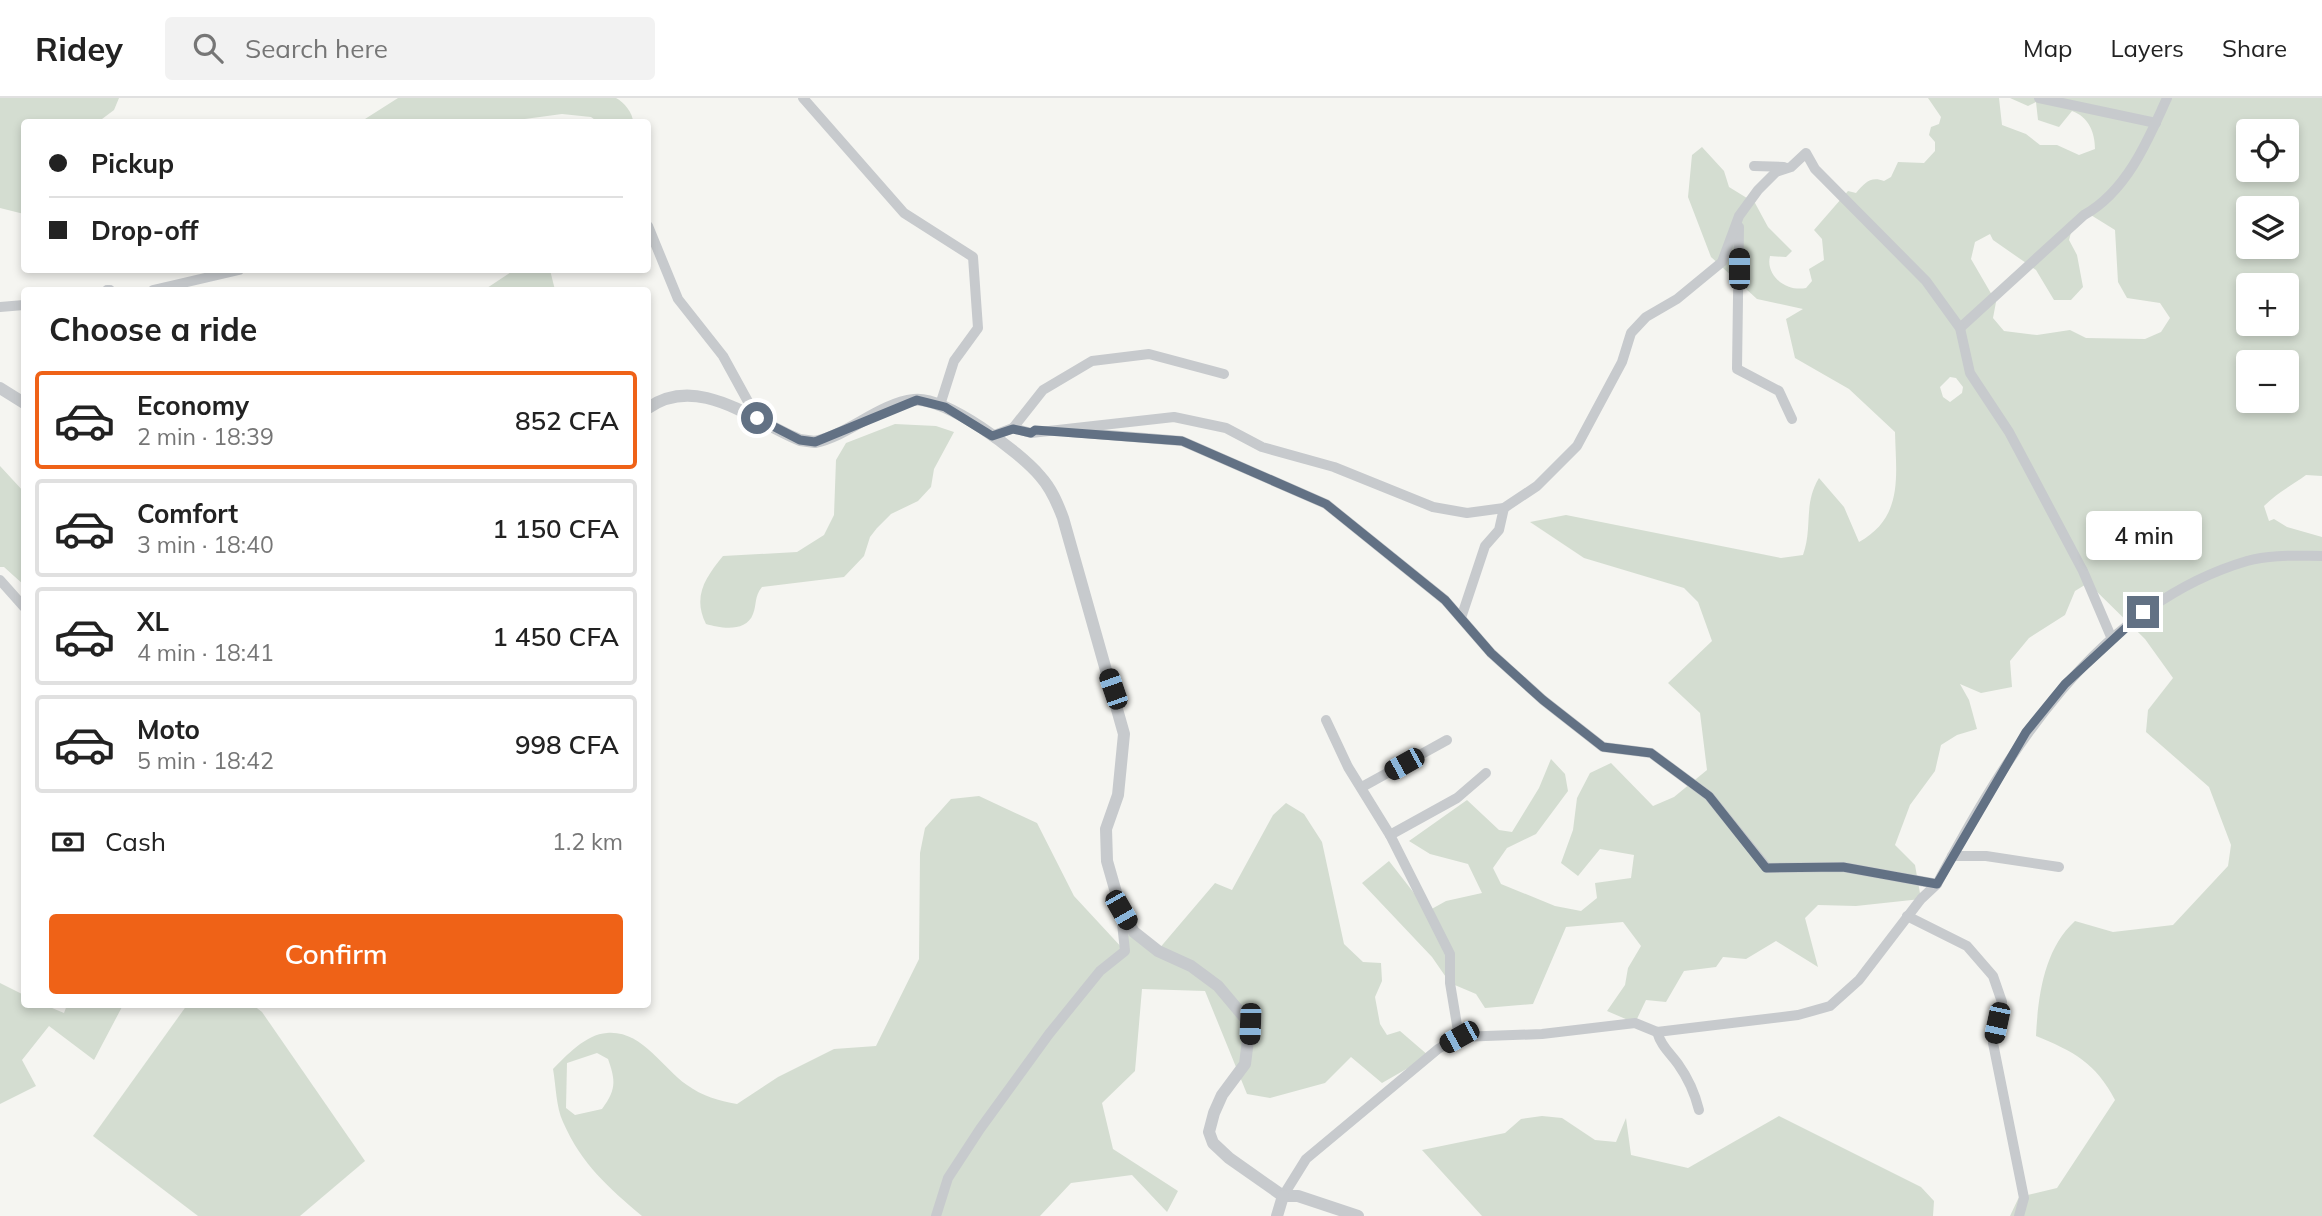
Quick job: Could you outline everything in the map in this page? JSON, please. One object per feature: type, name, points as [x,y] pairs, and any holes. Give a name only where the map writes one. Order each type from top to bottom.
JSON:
[{"type":"street","points":[[803,98],[904,213],[972,257],[978,328],[954,361],[940,405]]},
{"type":"street","points":[[2039,98],[2156,123]]},
{"type":"street","points":[[1960,328],[2084,215],[2106,204],[2137,158],[2167,98]]},
{"type":"street","points":[[992,436],[1013,429],[1031,433],[1035,430],[1174,417],[1226,428],[1262,447],[1335,467],[1433,507],[1467,513],[1504,508],[1537,486],[1577,446],[1622,362],[1631,333],[1646,317],[1677,299],[1722,262],[1739,216],[1776,172],[1791,167],[1806,153],[1815,169],[1926,281],[1960,328],[1970,373],[2008,432],[2077,559],[2112,639]]},
{"type":"street","points":[[1754,166],[1791,167]]},
{"type":"street","points":[[1739,216],[1737,369],[1779,391],[1792,419]]},
{"type":"street","points":[[651,233],[678,299],[723,356],[757,418]]},
{"type":"street","points":[[166,287],[226,273]]},
{"type":"street","points":[[0,307],[21,305]]},
{"type":"street","points":[[1013,429],[1043,390],[1092,360],[1149,354],[1224,374]]},
{"type":"street","points":[[0,388],[21,401]]},
{"type":"street","points":[[651,406],[660,400],[700,396],[718,400],[800,440],[815,442],[908,401],[926,400],[940,405],[992,436],[1030,465],[1055,498],[1124,734],[1124,761],[1118,795],[1106,829],[1107,860],[1121,910],[1125,951],[1100,971],[1049,1034],[980,1129],[948,1178],[936,1216]]},
{"type":"street","points":[[1035,430],[1182,441],[1326,504],[1445,600],[1491,653],[1543,700],[1603,747],[1651,753],[1709,796],[1766,868],[1843,867],[1937,884]]},
{"type":"street","points":[[1461,618],[1485,546],[1499,530],[1504,508]]},
{"type":"street","points":[[1277,1216],[1283,1196],[1306,1159],[1438,1049],[1459,1037],[1542,1034],[1635,1023],[1657,1032],[1798,1015],[1830,1006],[1859,980],[1907,916],[1937,884],[2026,732],[2065,684],[2112,639],[2143,612],[2249,560],[2322,556]]},
{"type":"street","points":[[0,579],[21,604]]},
{"type":"street","points":[[1326,720],[1348,767],[1391,835],[1450,954],[1450,983],[1459,1037]]},
{"type":"street","points":[[1362,788],[1447,740]]},
{"type":"street","points":[[1391,835],[1457,798],[1486,773]]},
{"type":"street","points":[[1952,856],[1986,856],[2059,867]]},
{"type":"street","points":[[1121,910],[1134,932],[1158,951],[1191,966],[1218,986],[1250,1024],[1245,1064],[1222,1095],[1209,1132],[1213,1143],[1229,1158],[1283,1196],[1298,1196],[1352,1215]]},
{"type":"street","points":[[1907,916],[1968,946],[1993,976],[2001,1002],[1993,1043],[2024,1198],[2019,1216]]},
{"type":"street","points":[[1657,1032],[1667,1053],[1678,1063],[1695,1094],[1699,1110]]},
{"type":"shaded area","points":[[0,98],[119,98],[114,110],[102,119],[21,119],[21,213],[0,208]]},
{"type":"shaded area","points":[[398,98],[616,98],[628,108],[632,119],[594,119],[562,114],[525,119],[365,119]]},
{"type":"shaded area","points":[[1928,98],[1999,98],[2002,125],[2026,134],[2040,145],[2057,145],[2079,155],[2095,149],[2094,137],[2083,117],[2072,111],[2059,127],[2038,120],[2036,102],[2028,106],[2010,98],[2322,98],[2322,476],[2306,475],[2264,506],[2269,521],[2274,519],[2287,527],[2322,537],[2322,1216],[2010,1216],[2019,1197],[2057,1188],[2115,1100],[2091,1067],[2072,1053],[2036,1036],[2041,989],[2056,945],[2075,921],[2113,932],[2173,925],[2228,866],[2231,845],[2209,787],[2146,732],[2148,710],[2173,678],[2145,639],[2088,583],[2075,591],[2065,615],[2029,638],[2010,661],[2012,687],[1981,693],[1960,684],[1969,700],[1977,729],[1957,735],[1941,745],[1935,771],[1910,805],[1895,845],[1915,865],[1921,899],[1856,906],[1818,905],[1805,918],[1818,967],[1776,941],[1746,959],[1723,957],[1716,967],[1684,971],[1666,1002],[1646,1000],[1635,1023],[1607,1011],[1625,985],[1628,968],[1641,946],[1623,922],[1566,927],[1533,1004],[1485,1008],[1476,994],[1450,983],[1432,957],[1362,883],[1389,861],[1428,911],[1446,901],[1482,893],[1468,864],[1430,854],[1409,841],[1467,800],[1499,830],[1512,832],[1539,788],[1551,759],[1565,774],[1568,791],[1536,834],[1507,848],[1493,868],[1501,884],[1555,906],[1581,911],[1597,898],[1595,883],[1631,878],[1634,855],[1600,849],[1578,876],[1561,863],[1573,830],[1577,798],[1590,773],[1611,763],[1653,806],[1674,797],[1707,770],[1700,713],[1668,683],[1712,641],[1698,602],[1684,588],[1584,558],[1530,522],[1566,515],[1781,558],[1803,555],[1811,497],[1819,478],[1844,507],[1859,542],[1874,532],[1884,520],[1894,494],[1895,432],[1849,389],[1795,358],[1786,319],[1803,309],[1757,299],[1711,257],[1688,197],[1692,155],[1702,147],[1724,171],[1729,187],[1755,203],[1768,227],[1792,251],[1786,257],[1770,256],[1769,263],[1774,276],[1785,285],[1799,289],[1806,288],[1812,281],[1809,269],[1824,260],[1822,239],[1814,230],[1848,191],[1856,193],[1868,181],[1884,181],[1891,177],[1898,162],[1924,163],[1935,151],[1935,142],[1929,135],[1931,127],[1939,124],[1941,117]],"holes":[[[2086,212],[2115,230],[2118,282],[2127,298],[2160,303],[2170,318],[2161,332],[2145,339],[2086,338],[2070,330],[2037,335],[2004,331],[1993,318],[1996,302],[1971,259],[1975,242],[1990,234],[1993,240],[2036,270],[2054,300],[2071,300],[2083,287],[2077,255],[2069,240],[2073,225]],[[1950,377],[1956,378],[1963,387],[1962,393],[1950,402],[1943,397],[1940,387]]]},
{"type":"shaded area","points":[[510,273],[551,273],[554,287],[488,287]]},
{"type":"shaded area","points":[[895,424],[936,426],[954,432],[934,469],[931,487],[918,501],[891,514],[877,528],[870,537],[864,556],[844,577],[762,587],[753,614],[745,624],[725,628],[706,624],[700,605],[703,587],[723,556],[797,552],[824,535],[834,515],[836,460],[846,443]]},
{"type":"shaded area","points":[[0,466],[21,489],[21,582],[4,567],[0,567]]},
{"type":"shaded area","points":[[979,796],[1037,823],[1074,896],[1124,950],[1121,910],[1158,950],[1215,883],[1232,890],[1273,815],[1286,803],[1304,814],[1322,842],[1344,944],[1363,962],[1381,963],[1382,981],[1375,997],[1380,1024],[1387,1035],[1400,1031],[1429,1056],[1382,1083],[1351,1057],[1325,1083],[1270,1098],[1247,1094],[1205,991],[1142,989],[1135,1071],[1102,1103],[1113,1149],[1178,1191],[1167,1212],[1132,1175],[1071,1183],[1040,1216],[642,1216],[607,1185],[587,1163],[570,1137],[561,1116],[553,1069],[577,1046],[592,1037],[607,1033],[619,1034],[631,1037],[641,1044],[693,1089],[711,1098],[737,1104],[778,1077],[834,1049],[876,1046],[919,959],[920,853],[925,828],[951,799]],"holes":[[[597,1053],[608,1059],[613,1085],[607,1102],[602,1109],[575,1115],[566,1108],[567,1063]]]},
{"type":"shaded area","points":[[0,983],[21,994],[21,1008],[52,1008],[64,1013],[66,1008],[121,1008],[94,1060],[49,1026],[22,1060],[36,1086],[0,1104]]},
{"type":"shaded area","points":[[185,1008],[257,1008],[365,1161],[300,1216],[198,1216],[93,1136]]},
{"type":"shaded area","points":[[1542,1116],[1562,1118],[1595,1140],[1616,1142],[1626,1118],[1631,1155],[1688,1168],[1779,1116],[1921,1187],[1934,1201],[1933,1216],[1482,1216],[1422,1150],[1505,1133],[1521,1119]]},
{"type":"route","points":[[757,418],[794,438],[815,442],[908,401],[926,400],[945,407],[992,436],[1013,429],[1031,433],[1035,430],[1182,441],[1326,504],[1445,600],[1491,653],[1543,700],[1603,747],[1651,753],[1709,796],[1766,868],[1843,867],[1937,884],[2026,732],[2065,684],[2143,612]]}]
